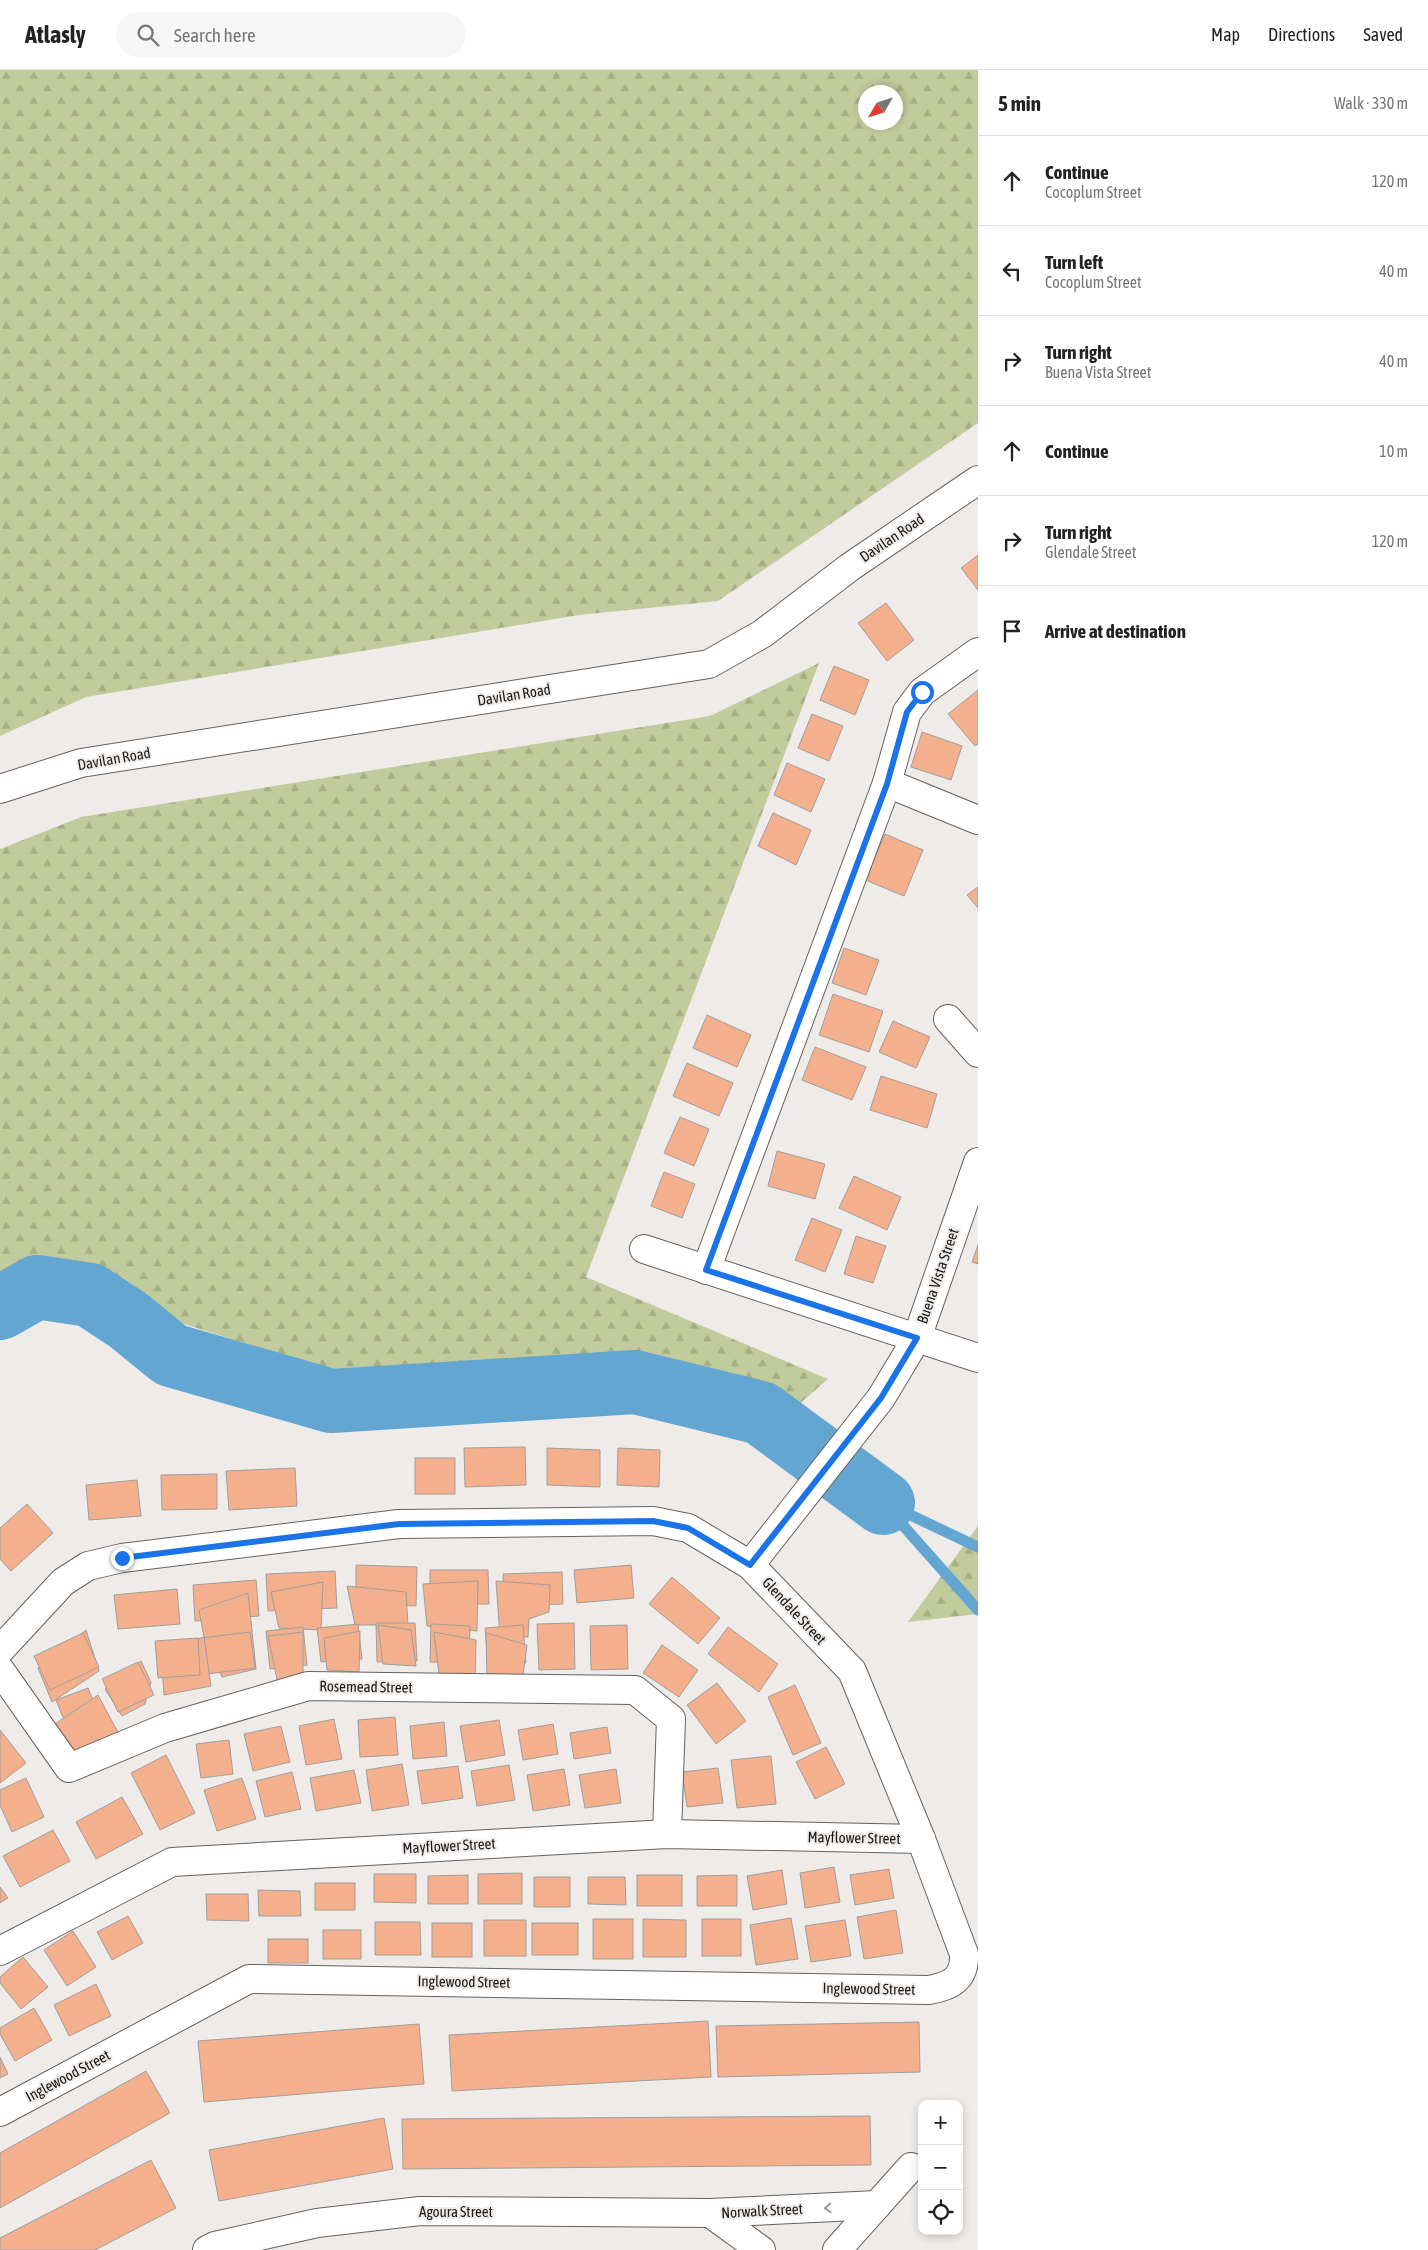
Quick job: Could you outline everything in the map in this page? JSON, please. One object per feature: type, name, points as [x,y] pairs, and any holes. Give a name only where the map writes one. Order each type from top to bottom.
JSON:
[{"type":"street","name":"Davilan Road","points":[[0,789],[81,763],[709,664],[762,634],[850,567],[978,480]]},
{"type":"street","points":[[706,1270],[887,784],[907,712],[922,692],[978,652]]},
{"type":"street","points":[[887,784],[978,820]]},
{"type":"street","points":[[948,1019],[978,1053]]},
{"type":"street","name":"Buena Vista Street","points":[[750,1565],[881,1398],[917,1338],[978,1162]]},
{"type":"street","points":[[644,1249],[978,1358]]},
{"type":"street","name":"Glendale Street","points":[[0,1650],[63,1582],[88,1566],[122,1558],[399,1524],[653,1521],[688,1528],[750,1565],[852,1671],[921,1839],[964,1954],[964,1967],[958,1978]]},
{"type":"street","name":"Rosemead Street","points":[[0,1670],[69,1768],[165,1728],[308,1686],[635,1690],[671,1719],[668,1834]]},
{"type":"street","name":"Mayflower Street","points":[[0,1952],[172,1862],[668,1834],[921,1839]]},
{"type":"street","name":"Inglewood Street","points":[[0,2112],[249,1979],[929,1990],[947,1987],[958,1978]]},
{"type":"street","points":[[837,2250],[911,2166]]},
{"type":"street","name":"Norwalk Street","points":[[710,2214],[877,2205]]},
{"type":"street","name":"Agoura Street","points":[[207,2250],[215,2246],[317,2223],[420,2211],[710,2214]]},
{"type":"street","name":"Norwalk Street","points":[[710,2214],[760,2250]]},
{"type":"green space","points":[[0,70],[978,70],[978,423],[718,601],[579,615],[86,697],[0,736]]},
{"type":"green space","points":[[819,663],[586,1277],[828,1379],[788,1414],[640,1367],[325,1369],[181,1323],[102,1272],[27,1259],[0,1284],[0,849],[81,817],[710,716]]},
{"type":"green space","points":[[978,1526],[978,1614],[908,1622]]},
{"type":"building","points":[[978,555],[978,590],[961,568]]},
{"type":"building","points":[[886,603],[914,640],[887,661],[858,623]]},
{"type":"building","points":[[834,666],[869,680],[855,715],[820,700]]},
{"type":"building","points":[[978,690],[978,744],[975,746],[948,714]]},
{"type":"building","points":[[812,714],[843,726],[829,761],[798,748]]},
{"type":"building","points":[[922,732],[962,746],[951,780],[911,767]]},
{"type":"building","points":[[787,763],[825,779],[811,812],[774,795]]},
{"type":"building","points":[[773,813],[811,830],[796,865],[758,846]]},
{"type":"building","points":[[885,834],[923,850],[904,896],[865,880]]},
{"type":"building","points":[[978,887],[978,908],[967,895]]},
{"type":"building","points":[[844,948],[879,960],[866,995],[832,983]]},
{"type":"building","points":[[833,994],[883,1011],[869,1052],[819,1035]]},
{"type":"building","points":[[707,1015],[751,1035],[737,1067],[693,1048]]},
{"type":"building","points":[[893,1021],[930,1037],[916,1068],[879,1052]]},
{"type":"building","points":[[815,1047],[866,1067],[852,1100],[802,1080]]},
{"type":"building","points":[[687,1063],[733,1083],[719,1116],[673,1096]]},
{"type":"building","points":[[881,1076],[937,1094],[927,1128],[870,1110]]},
{"type":"building","points":[[680,1117],[709,1129],[694,1166],[664,1153]]},
{"type":"building","points":[[777,1151],[825,1164],[815,1199],[768,1186]]},
{"type":"building","points":[[664,1172],[695,1184],[682,1218],[651,1206]]},
{"type":"building","points":[[854,1176],[901,1197],[887,1230],[839,1208]]},
{"type":"building","points":[[812,1218],[842,1230],[825,1272],[795,1260]]},
{"type":"building","points":[[856,1236],[886,1246],[873,1283],[844,1274]]},
{"type":"building","points":[[978,1245],[978,1264],[972,1262]]},
{"type":"building","points":[[525,1447],[526,1485],[465,1487],[464,1448]]},
{"type":"building","points":[[547,1448],[600,1450],[600,1487],[547,1485]]},
{"type":"building","points":[[618,1448],[660,1450],[659,1487],[617,1485]]},
{"type":"building","points":[[415,1458],[455,1458],[455,1494],[415,1494]]},
{"type":"building","points":[[295,1468],[297,1506],[229,1510],[226,1471]]},
{"type":"building","points":[[217,1474],[217,1509],[162,1510],[161,1475]]},
{"type":"building","points":[[137,1480],[141,1516],[89,1520],[86,1485]]},
{"type":"building","points":[[27,1504],[53,1533],[11,1571],[0,1559],[0,1528]]},
{"type":"building","points":[[356,1565],[417,1567],[416,1606],[356,1604]]},
{"type":"building","points":[[631,1565],[634,1598],[577,1603],[574,1570]]},
{"type":"building","points":[[430,1570],[488,1570],[489,1604],[430,1604]]},
{"type":"building","points":[[335,1571],[337,1608],[268,1611],[266,1574]]},
{"type":"building","points":[[562,1572],[563,1604],[504,1606],[503,1574]]},
{"type":"building","points":[[672,1577],[720,1618],[698,1644],[649,1604]]},
{"type":"building","points":[[256,1580],[259,1616],[195,1621],[193,1585]]},
{"type":"building","points":[[478,1581],[477,1631],[427,1626],[423,1584]]},
{"type":"building","points":[[496,1581],[550,1585],[549,1612],[529,1619],[528,1637],[500,1637]]},
{"type":"building","points":[[323,1582],[321,1630],[279,1628],[271,1592]]},
{"type":"building","points":[[347,1586],[406,1592],[408,1625],[355,1625]]},
{"type":"building","points":[[177,1589],[180,1624],[118,1629],[114,1595]]},
{"type":"building","points":[[248,1593],[256,1669],[222,1677],[204,1637],[199,1610]]},
{"type":"building","points":[[376,1623],[415,1623],[417,1661],[377,1662]]},
{"type":"building","points":[[574,1623],[575,1669],[539,1670],[537,1624]]},
{"type":"building","points":[[358,1624],[362,1659],[321,1662],[317,1628]]},
{"type":"building","points":[[431,1624],[470,1626],[469,1663],[430,1662]]},
{"type":"building","points":[[378,1625],[411,1630],[416,1666],[383,1664]]},
{"type":"building","points":[[523,1625],[526,1663],[488,1666],[485,1628]]},
{"type":"building","points":[[627,1625],[628,1669],[591,1670],[590,1626]]},
{"type":"building","points":[[303,1627],[307,1665],[270,1669],[266,1631]]},
{"type":"building","points":[[728,1627],[778,1664],[759,1692],[708,1654]]},
{"type":"building","points":[[86,1630],[99,1671],[52,1702],[38,1668]]},
{"type":"building","points":[[360,1631],[359,1672],[327,1670],[324,1638]]},
{"type":"building","points":[[250,1632],[255,1668],[207,1674],[202,1638]]},
{"type":"building","points":[[303,1632],[303,1680],[278,1684],[268,1636]]},
{"type":"building","points":[[434,1632],[476,1640],[475,1684],[439,1674]]},
{"type":"building","points":[[83,1633],[99,1667],[50,1690],[34,1656]]},
{"type":"building","points":[[486,1633],[527,1645],[521,1689],[487,1680]]},
{"type":"building","points":[[204,1637],[211,1686],[164,1695],[161,1650]]},
{"type":"building","points":[[198,1638],[200,1675],[158,1678],[155,1641]]},
{"type":"building","points":[[662,1645],[698,1670],[679,1697],[643,1673]]},
{"type":"building","points":[[141,1661],[151,1682],[145,1704],[122,1716],[105,1689]]},
{"type":"building","points":[[138,1662],[154,1695],[118,1712],[102,1679]]},
{"type":"building","points":[[717,1683],[746,1721],[716,1744],[687,1705]]},
{"type":"building","points":[[795,1685],[821,1743],[793,1755],[768,1697]]},
{"type":"building","points":[[88,1688],[102,1723],[70,1735],[56,1700]]},
{"type":"building","points":[[98,1695],[120,1736],[76,1759],[55,1724]]},
{"type":"building","points":[[395,1717],[398,1755],[360,1757],[358,1720]]},
{"type":"building","points":[[334,1719],[342,1759],[306,1765],[299,1726]]},
{"type":"building","points":[[499,1720],[505,1755],[466,1762],[460,1726]]},
{"type":"building","points":[[444,1722],[447,1756],[413,1759],[410,1726]]},
{"type":"building","points":[[553,1724],[558,1754],[523,1760],[518,1730]]},
{"type":"building","points":[[281,1726],[290,1762],[253,1771],[244,1734]]},
{"type":"building","points":[[607,1727],[611,1753],[574,1759],[570,1733]]},
{"type":"building","points":[[0,1730],[26,1763],[0,1783]]},
{"type":"building","points":[[229,1740],[233,1774],[201,1778],[196,1744]]},
{"type":"building","points":[[826,1747],[845,1784],[815,1799],[796,1762]]},
{"type":"building","points":[[166,1755],[195,1813],[160,1830],[131,1773]]},
{"type":"building","points":[[771,1756],[776,1804],[737,1808],[731,1760]]},
{"type":"building","points":[[402,1764],[409,1805],[372,1811],[366,1770]]},
{"type":"building","points":[[509,1765],[515,1800],[477,1806],[471,1771]]},
{"type":"building","points":[[458,1766],[463,1798],[422,1804],[417,1771]]},
{"type":"building","points":[[718,1768],[723,1803],[687,1807],[682,1772]]},
{"type":"building","points":[[564,1769],[570,1805],[533,1811],[527,1775]]},
{"type":"building","points":[[616,1769],[621,1803],[585,1808],[579,1775]]},
{"type":"building","points":[[354,1770],[361,1803],[316,1811],[310,1778]]},
{"type":"building","points":[[292,1772],[301,1809],[265,1817],[256,1781]]},
{"type":"building","points":[[26,1778],[44,1817],[12,1832],[0,1805],[0,1790]]},
{"type":"building","points":[[242,1778],[256,1819],[217,1831],[204,1790]]},
{"type":"building","points":[[122,1797],[143,1834],[96,1859],[76,1822]]},
{"type":"building","points":[[53,1830],[70,1861],[20,1887],[3,1856]]},
{"type":"building","points":[[834,1867],[840,1902],[805,1908],[800,1873]]},
{"type":"building","points":[[889,1869],[894,1898],[855,1905],[850,1875]]},
{"type":"building","points":[[782,1870],[787,1904],[753,1910],[747,1876]]},
{"type":"building","points":[[522,1873],[522,1904],[478,1904],[478,1874]]},
{"type":"building","points":[[374,1874],[416,1874],[416,1903],[374,1902]]},
{"type":"building","points":[[468,1875],[468,1904],[428,1904],[428,1876]]},
{"type":"building","points":[[637,1875],[682,1875],[682,1906],[637,1906]]},
{"type":"building","points":[[737,1875],[737,1906],[697,1906],[697,1876]]},
{"type":"building","points":[[534,1877],[570,1877],[570,1907],[534,1907]]},
{"type":"building","points":[[588,1877],[625,1877],[626,1905],[588,1904]]},
{"type":"building","points":[[315,1883],[355,1883],[355,1910],[315,1910]]},
{"type":"building","points":[[0,1887],[8,1898],[0,1903]]},
{"type":"building","points":[[258,1890],[300,1891],[301,1916],[259,1916]]},
{"type":"building","points":[[206,1894],[248,1894],[249,1921],[207,1920]]},
{"type":"building","points":[[896,1910],[903,1953],[864,1959],[857,1917]]},
{"type":"building","points":[[128,1916],[143,1943],[112,1960],[97,1932]]},
{"type":"building","points":[[791,1918],[798,1959],[756,1965],[750,1925]]},
{"type":"building","points":[[593,1919],[633,1919],[633,1959],[593,1959]]},
{"type":"building","points":[[643,1919],[686,1920],[686,1957],[643,1957]]},
{"type":"building","points":[[702,1919],[741,1919],[741,1956],[702,1956]]},
{"type":"building","points":[[484,1920],[526,1920],[526,1956],[484,1956]]},
{"type":"building","points":[[845,1920],[851,1956],[811,1962],[805,1926]]},
{"type":"building","points":[[375,1922],[420,1922],[421,1955],[375,1955]]},
{"type":"building","points":[[432,1923],[472,1923],[472,1957],[432,1957]]},
{"type":"building","points":[[532,1923],[578,1923],[578,1955],[532,1955]]},
{"type":"building","points":[[323,1930],[361,1930],[361,1959],[323,1959]]},
{"type":"building","points":[[73,1931],[96,1967],[67,1986],[44,1950]]},
{"type":"building","points":[[268,1939],[308,1939],[308,1963],[268,1963]]},
{"type":"building","points":[[23,1957],[48,1987],[21,2009],[0,1983],[0,1977]]},
{"type":"building","points":[[96,1984],[111,2016],[69,2036],[54,2005]]},
{"type":"building","points":[[34,2008],[52,2040],[15,2061],[0,2034],[0,2028]]},
{"type":"building","points":[[708,2021],[711,2077],[452,2091],[449,2035]]},
{"type":"building","points":[[919,2022],[920,2072],[718,2077],[716,2026]]},
{"type":"building","points":[[419,2024],[424,2084],[204,2102],[198,2041]]},
{"type":"building","points":[[0,2057],[8,2074],[0,2078]]},
{"type":"building","points":[[146,2071],[170,2113],[0,2208],[0,2153]]},
{"type":"building","points":[[870,2116],[871,2165],[403,2169],[402,2119]]},
{"type":"building","points":[[384,2118],[393,2169],[219,2201],[209,2150]]},
{"type":"building","points":[[151,2160],[176,2208],[95,2250],[0,2250],[0,2238]]},
{"type":"waterway","points":[[0,1308],[37,1287],[90,1295],[128,1320],[171,1355],[331,1401],[635,1382],[761,1413],[883,1503]]},
{"type":"waterway","points":[[883,1503],[978,1610]]},
{"type":"waterway","points":[[887,1504],[978,1547]]},
{"type":"route","points":[[122,1558],[399,1524],[653,1521],[688,1528],[750,1565],[881,1398],[917,1338],[706,1270],[887,784],[907,712],[922,692]]}]
